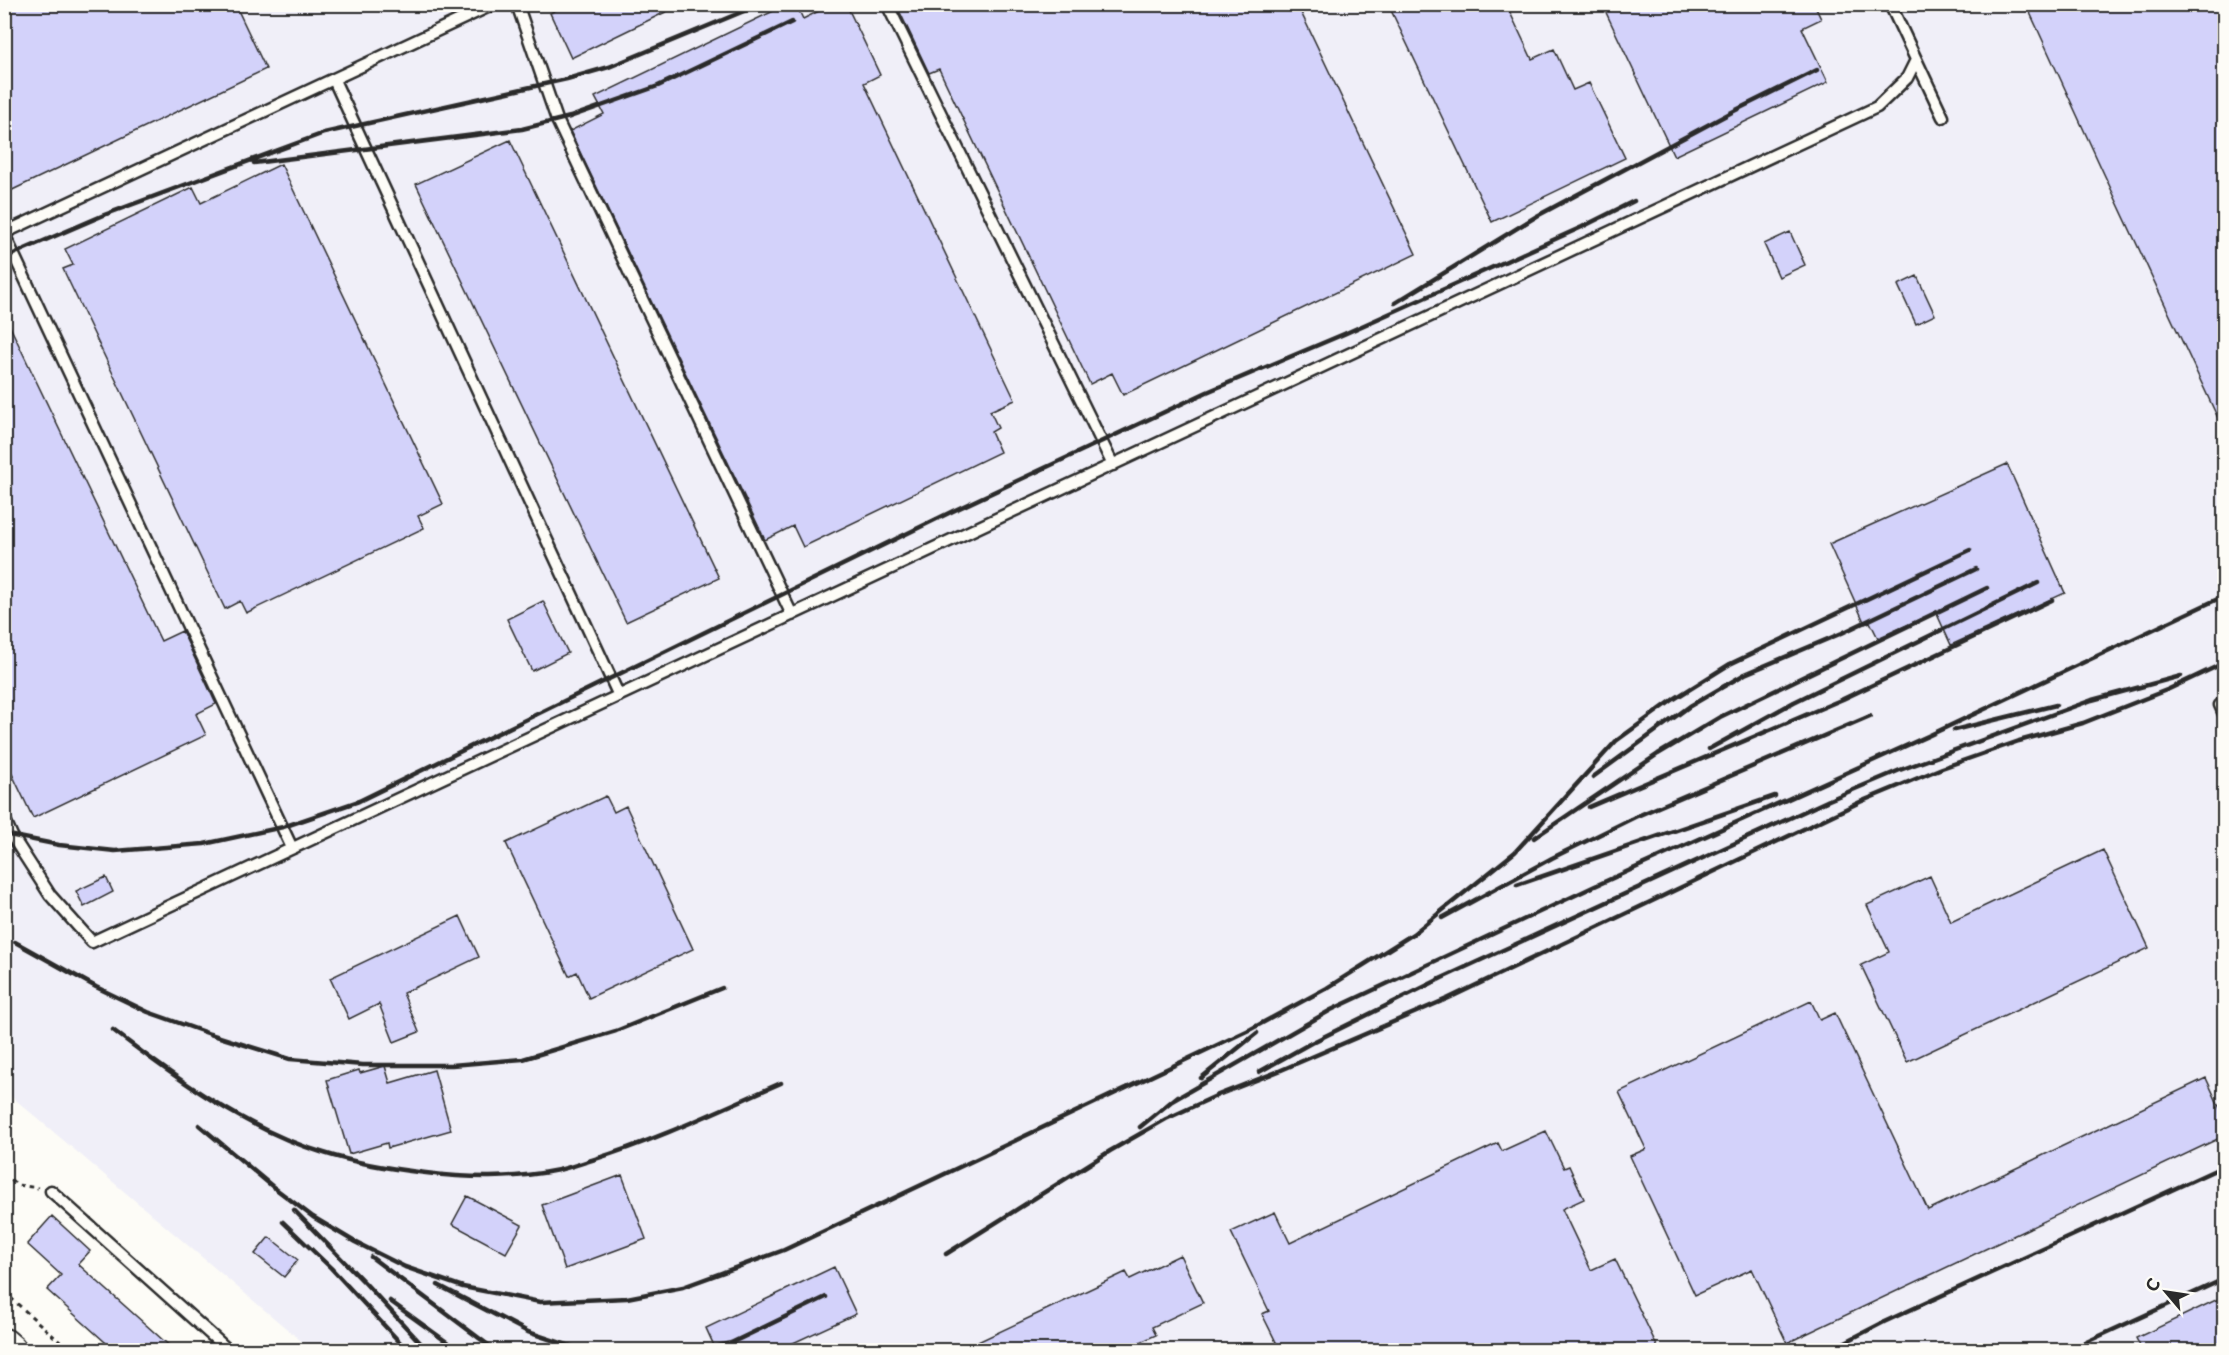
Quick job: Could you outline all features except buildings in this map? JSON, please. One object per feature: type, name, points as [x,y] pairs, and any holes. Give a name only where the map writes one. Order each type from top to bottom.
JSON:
[{"type":"street","points":[[4,1344],[12,1350]]},
{"type":"lane","points":[[292,849],[4,233],[494,4]]},
{"type":"lane","points":[[517,4],[557,120],[792,615]]},
{"type":"lane","points":[[888,4],[1113,465]]},
{"type":"lane","points":[[1890,4],[1943,117]]},
{"type":"lane","points":[[4,818],[12,836],[50,895],[92,942],[1877,107],[1907,78],[1916,60]]},
{"type":"lane","points":[[334,80],[619,696]]},
{"type":"lane","points":[[51,1191],[228,1350]]},
{"type":"path","points":[[4,1175],[18,1185],[51,1191]]},
{"type":"path","points":[[4,1292],[69,1350]]},
{"type":"shaded area","points":[[5,5],[2224,5],[2224,1350],[312,1350],[5,1091]]},
{"type":"railway","points":[[4,258],[104,215],[324,133],[567,79],[609,67],[761,4]]},
{"type":"railway","points":[[254,163],[522,129],[570,117],[658,86],[792,22]]},
{"type":"railway","points":[[1395,303],[1537,216],[1732,112],[1817,70]]},
{"type":"railway","points":[[4,834],[59,845],[115,851],[204,844],[283,827],[359,801],[953,511],[1207,392],[1344,334],[1582,227],[1634,201]]},
{"type":"railway","points":[[199,1125],[313,1217],[355,1242],[405,1267],[463,1287],[540,1302],[627,1298],[683,1287],[784,1250],[1251,1029],[1327,988],[1413,934],[1515,852],[1616,741],[1674,699],[1730,664],[1970,550]]},
{"type":"railway","points":[[1593,777],[1690,706],[1745,674],[1842,633],[1976,569]]},
{"type":"railway","points":[[1709,749],[1794,702],[2038,583]]},
{"type":"railway","points":[[1534,838],[1658,754],[1720,717],[1987,588]]},
{"type":"railway","points":[[1172,1101],[1331,1010],[1595,886],[1930,735],[2224,596]]},
{"type":"railway","points":[[1589,807],[1843,699],[2052,600]]},
{"type":"railway","points":[[946,1254],[1110,1151],[1166,1119],[1449,998],[1860,802],[1942,768],[2019,741],[2083,723],[2169,689],[2224,663]]},
{"type":"railway","points":[[1259,1072],[1311,1043],[1442,978],[1829,800],[1900,770],[2092,700],[2181,676]]},
{"type":"railway","points":[[1954,730],[2056,705]]},
{"type":"railway","points":[[1442,918],[1552,858],[1635,817],[1870,716]]},
{"type":"railway","points":[[1517,885],[1775,796]]},
{"type":"railway","points":[[15,942],[96,987],[148,1012],[210,1034],[290,1059],[363,1065],[452,1065],[523,1059],[616,1031],[722,988]]},
{"type":"railway","points":[[113,1030],[187,1084],[268,1131],[324,1153],[350,1160],[441,1175],[506,1176],[538,1174],[568,1168],[664,1134],[781,1083]]},
{"type":"railway","points":[[1201,1078],[1257,1033]]},
{"type":"railway","points":[[1140,1127],[1178,1096]]},
{"type":"railway","points":[[1830,1350],[1884,1322],[2224,1166]]},
{"type":"railway","points":[[294,1210],[427,1350]]},
{"type":"railway","points":[[283,1222],[331,1268],[407,1350]]},
{"type":"railway","points":[[371,1257],[495,1350]]},
{"type":"railway","points":[[2069,1350],[2224,1279]]},
{"type":"railway","points":[[438,1285],[528,1332],[582,1350]]},
{"type":"railway","points":[[702,1350],[731,1343],[826,1297]]},
{"type":"railway","points":[[390,1301],[458,1350]]}]
